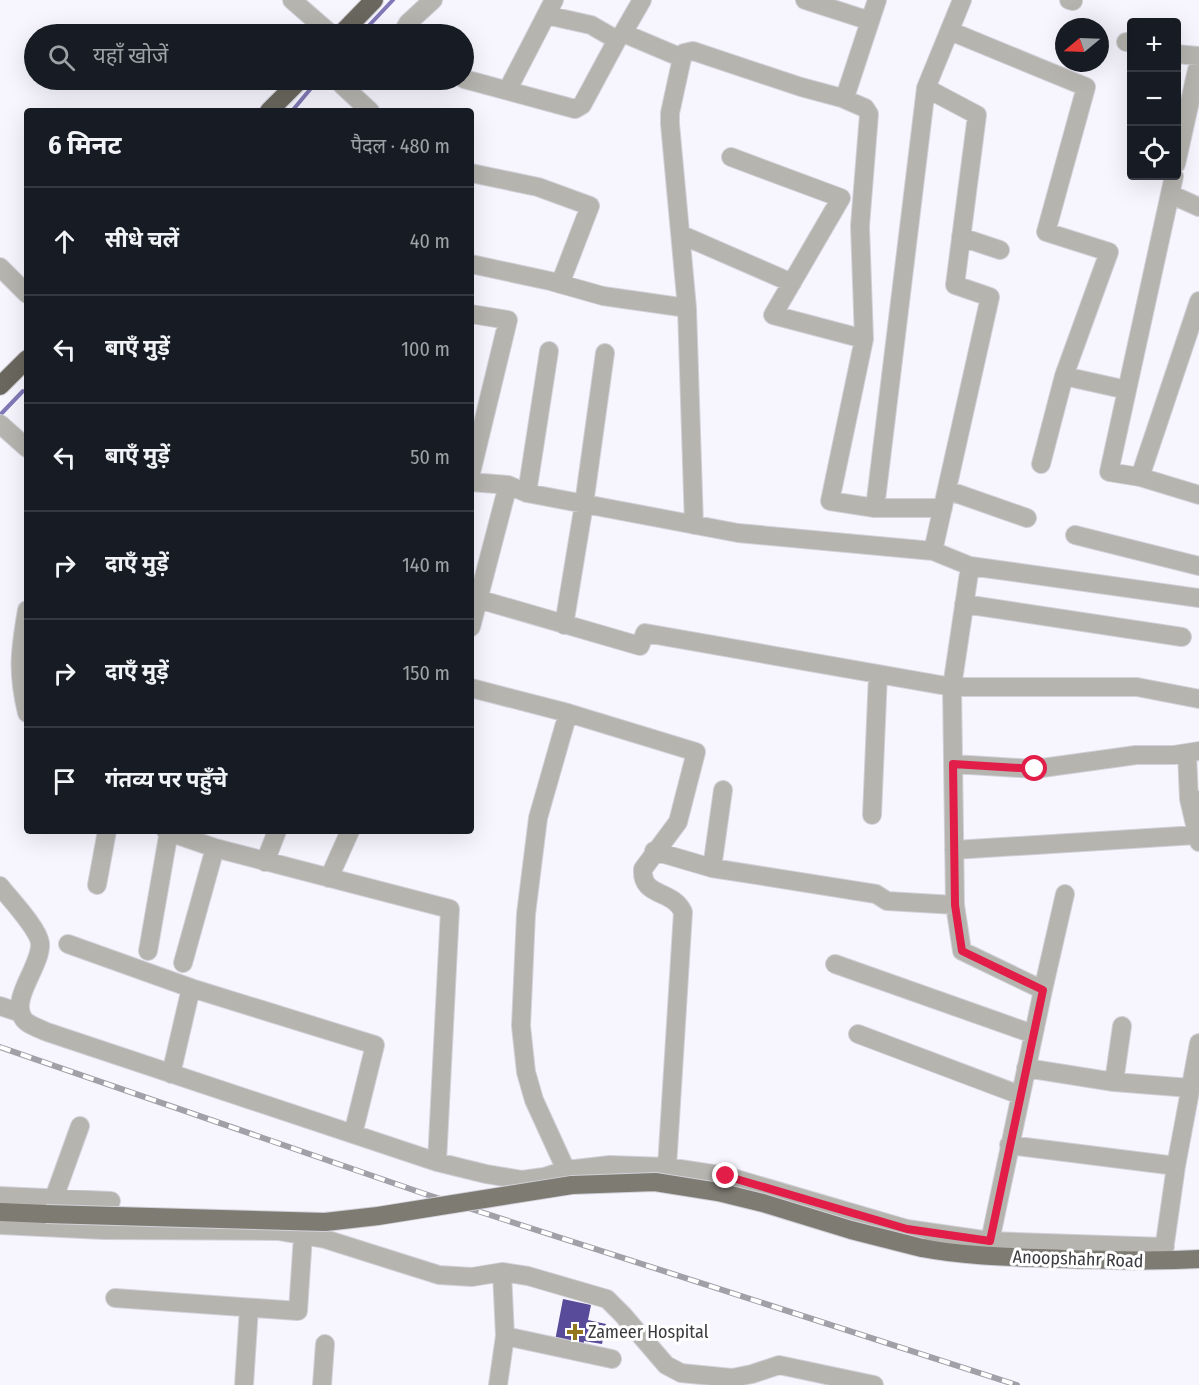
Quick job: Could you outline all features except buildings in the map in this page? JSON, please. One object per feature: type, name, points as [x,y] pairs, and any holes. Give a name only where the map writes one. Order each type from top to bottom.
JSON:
[{"type":"highway","points":[[351,24],[375,0]]},
{"type":"highway","points":[[271,108],[290,90]]},
{"type":"highway","points":[[0,386],[24,368]]},
{"type":"main road","name":"Anoopshahr Road","points":[[0,1212],[50,1206],[325,1222],[378,1216],[572,1185],[655,1182],[718,1192],[851,1230],[952,1254],[984,1257],[1164,1254],[1199,1259]]},
{"type":"street","points":[[292,0],[320,24]]},
{"type":"street","points":[[407,24],[433,0]]},
{"type":"street","points":[[474,81],[572,108],[579,107],[642,0]]},
{"type":"street","points":[[805,0],[870,21]]},
{"type":"street","points":[[842,98],[847,91],[877,0]]},
{"type":"street","points":[[876,508],[926,88],[962,0]]},
{"type":"street","points":[[508,89],[550,7],[591,25],[681,58]]},
{"type":"street","points":[[950,31],[1086,87],[1046,232],[1109,252],[1064,376],[1041,464]]},
{"type":"street","points":[[694,525],[687,308],[670,124],[670,113],[681,58],[684,53],[693,51],[801,87],[842,98],[865,108],[869,114],[860,226],[864,339],[830,501],[876,508],[945,499],[1027,518]]},
{"type":"street","points":[[1181,56],[1198,65],[1195,103],[1181,148]]},
{"type":"street","points":[[926,88],[977,115],[955,285],[990,297],[933,551]]},
{"type":"street","points":[[351,90],[367,108]]},
{"type":"street","points":[[731,156],[841,198],[773,315],[864,339]]},
{"type":"street","points":[[474,174],[538,187],[591,206],[560,284]]},
{"type":"street","points":[[1173,180],[1109,472],[1140,477],[1199,495]]},
{"type":"street","points":[[1170,194],[1199,207]]},
{"type":"street","points":[[681,235],[792,283]]},
{"type":"street","points":[[961,237],[1000,250]]},
{"type":"street","points":[[474,265],[603,296],[687,308]]},
{"type":"street","points":[[0,267],[24,291]]},
{"type":"street","points":[[1140,477],[1199,301]]},
{"type":"street","points":[[474,314],[508,320],[474,461]]},
{"type":"street","points":[[527,493],[549,351]]},
{"type":"street","points":[[564,625],[605,353]]},
{"type":"street","points":[[1064,376],[1127,390]]},
{"type":"street","points":[[0,424],[24,445]]},
{"type":"street","points":[[474,482],[508,485],[527,493],[738,533],[933,551],[970,566],[1199,598]]},
{"type":"street","points":[[508,485],[474,597],[564,625],[640,646],[645,633],[952,687],[1137,687],[1199,699]]},
{"type":"street","points":[[1075,534],[1199,566]]},
{"type":"street","points":[[970,566],[952,687],[955,905],[962,951],[1043,990]]},
{"type":"street","points":[[964,604],[1182,637]]},
{"type":"street","points":[[23,653],[21,687],[24,700]]},
{"type":"street","points":[[872,815],[878,674]]},
{"type":"street","points":[[474,689],[568,713],[696,752],[678,822],[654,851],[643,869],[642,878],[648,888],[673,899],[680,905],[683,912],[667,1167]]},
{"type":"street","points":[[566,1170],[534,1100],[526,1072],[521,1026],[526,914],[538,818],[568,713]]},
{"type":"street","points":[[953,764],[1035,769],[1136,755],[1193,752],[1197,838],[954,850]]},
{"type":"street","points":[[712,868],[723,790]]},
{"type":"street","points":[[97,885],[106,834]]},
{"type":"street","points":[[148,951],[168,834]]},
{"type":"street","points":[[180,834],[208,841],[266,862],[450,909],[437,1162]]},
{"type":"street","points":[[266,862],[276,834]]},
{"type":"street","points":[[329,878],[349,834]]},
{"type":"street","points":[[183,963],[208,841]]},
{"type":"street","points":[[654,851],[712,868],[876,894],[887,901],[955,905]]},
{"type":"street","points":[[0,886],[34,930],[40,942],[39,953],[21,999],[23,1019],[30,1024],[47,1032],[437,1162],[522,1180],[566,1170],[610,1165],[667,1167],[726,1176],[907,1229],[990,1241],[1164,1254],[1176,1166],[1199,1043]]},
{"type":"street","points":[[990,1241],[1065,894]]},
{"type":"street","points":[[68,944],[191,988],[375,1045],[354,1134]]},
{"type":"street","points":[[835,964],[1033,1034]]},
{"type":"street","points":[[171,1074],[191,988]]},
{"type":"street","points":[[0,1006],[21,1013]]},
{"type":"street","points":[[1114,1082],[1122,1026]]},
{"type":"street","points":[[858,1034],[1020,1095]]},
{"type":"street","points":[[1026,1068],[1114,1082],[1190,1088]]},
{"type":"street","points":[[50,1206],[80,1126]]},
{"type":"street","points":[[1009,1145],[1176,1166]]},
{"type":"street","points":[[0,1196],[50,1206],[111,1201]]},
{"type":"street","points":[[0,1225],[103,1230],[278,1232],[325,1239],[439,1275],[472,1277],[502,1272],[528,1276],[607,1299],[666,1365],[681,1373],[729,1381],[756,1379],[779,1365],[873,1385]]},
{"type":"street","points":[[116,1298],[298,1311],[303,1236]]},
{"type":"street","points":[[498,1385],[505,1336],[502,1272]]},
{"type":"street","points":[[243,1385],[249,1308]]},
{"type":"street","points":[[505,1336],[612,1359]]},
{"type":"street","points":[[322,1385],[325,1344]]},
{"type":"waterway","points":[[370,24],[393,0]]},
{"type":"waterway","points":[[295,108],[310,90]]},
{"type":"waterway","points":[[0,415],[23,391]]},
{"type":"railway","points":[[0,1047],[425,1194],[1017,1385]]},
{"type":"place","name":"Zameer Hospital","points":[[575,1332]]},
{"type":"route","points":[[726,1176],[907,1229],[990,1241],[1043,990],[962,951],[955,905],[953,764],[1035,769]]}]
